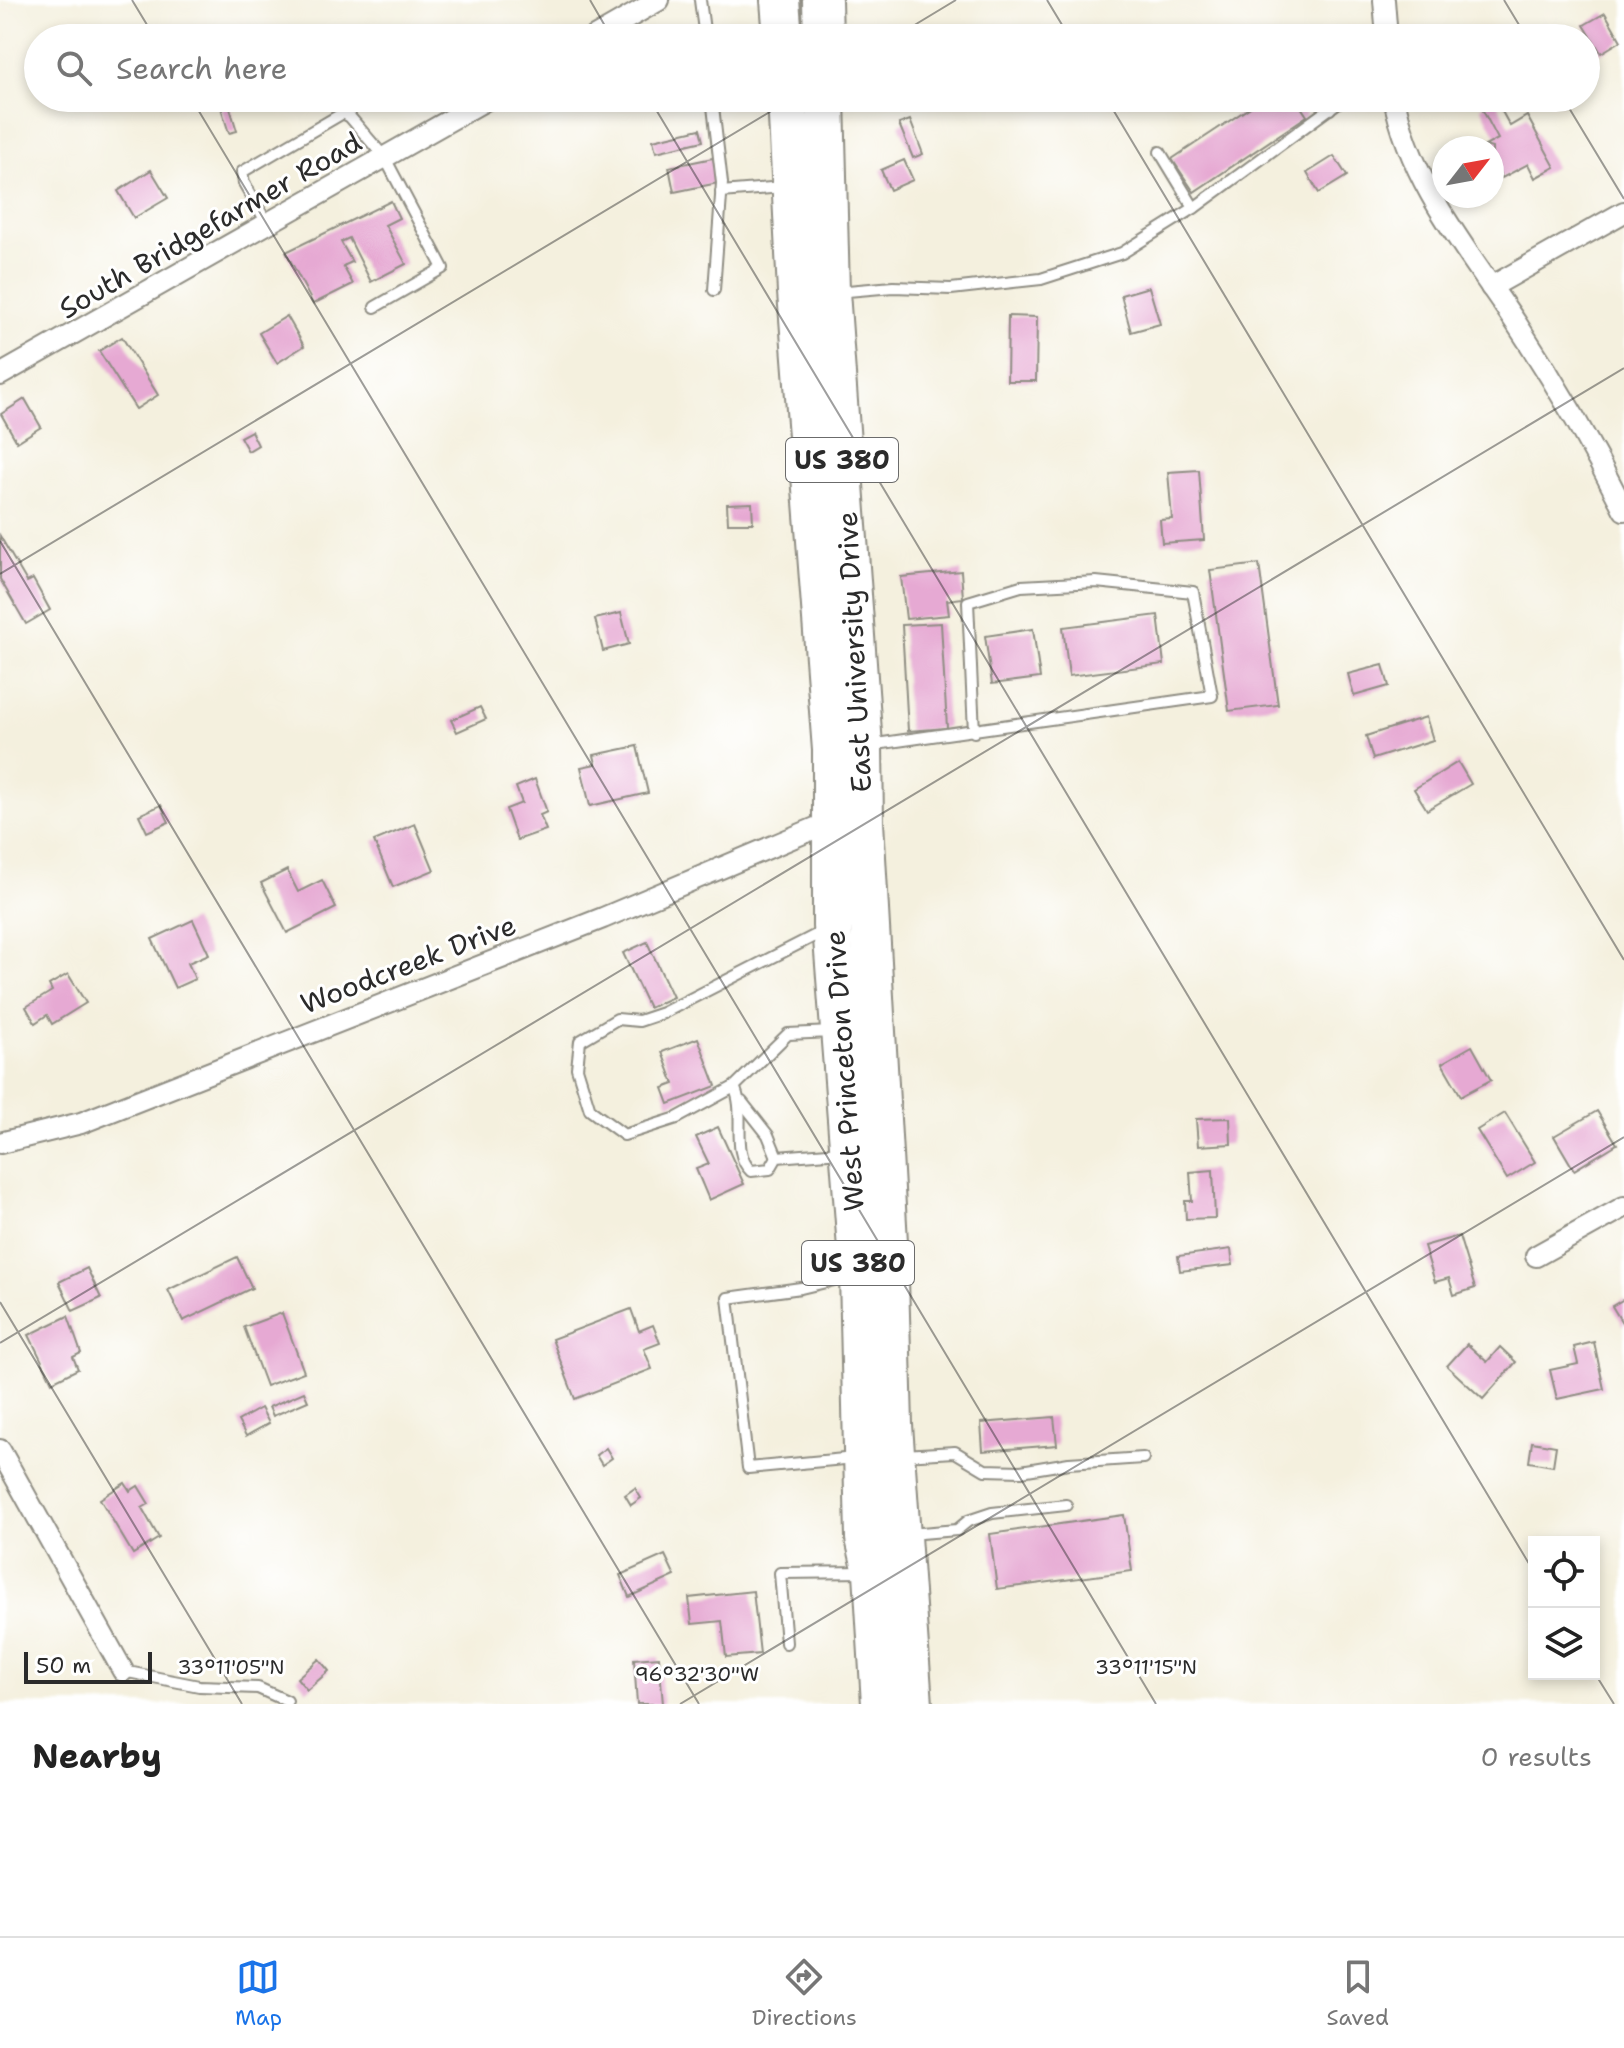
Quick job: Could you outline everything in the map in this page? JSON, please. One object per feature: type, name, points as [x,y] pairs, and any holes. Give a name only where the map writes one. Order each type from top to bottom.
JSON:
[{"type":"highway","points":[[780,0],[782,24]]},
{"type":"highway","points":[[822,0],[823,24]]},
{"type":"highway","name":"East University Drive","points":[[788,112],[797,292],[848,748]]},
{"type":"highway","name":"East University Drive","points":[[825,112],[848,822]]},
{"type":"highway","name":"West Princeton Drive","points":[[848,822],[832,926],[843,1031],[859,1274],[880,1456],[903,1535],[913,1704]]},
{"type":"highway","name":"West Princeton Drive","points":[[848,822],[880,1456],[865,1538],[873,1572],[881,1704]]},
{"type":"street","points":[[617,24],[659,0]]},
{"type":"street","points":[[1384,0],[1386,24]]},
{"type":"street","name":"South Bridgefarmer Road","points":[[0,375],[465,112]]},
{"type":"street","points":[[1397,112],[1404,140],[1419,175],[1582,428],[1624,510]]},
{"type":"street","points":[[1491,287],[1624,212]]},
{"type":"street","name":"Woodcreek Drive","points":[[0,1143],[81,1123],[848,822]]},
{"type":"street","points":[[1536,1256],[1624,1207]]},
{"type":"street","points":[[3,1464],[123,1671]]},
{"type":"lane","points":[[700,0],[703,24]]},
{"type":"lane","points":[[713,112],[721,192],[714,290]]},
{"type":"lane","points":[[830,292],[893,287],[951,289],[1041,279],[1122,253],[1194,208],[1326,112]]},
{"type":"lane","points":[[268,225],[244,183],[242,172],[316,126],[343,113],[350,117],[385,158],[443,268],[375,307]]},
{"type":"lane","points":[[1160,152],[1194,208]]},
{"type":"lane","points":[[721,192],[793,187]]},
{"type":"lane","points":[[848,748],[974,732],[1212,696],[1193,592],[1096,582],[1021,586],[968,602],[974,732]]},
{"type":"lane","points":[[832,926],[663,1013],[639,1021],[617,1019],[580,1041],[577,1068],[590,1110],[624,1135],[677,1118],[734,1087],[788,1034],[843,1031]]},
{"type":"lane","points":[[734,1087],[768,1135],[777,1157]]},
{"type":"lane","points":[[742,1102],[742,1156],[746,1166],[762,1173],[770,1169],[777,1157]]},
{"type":"lane","points":[[777,1157],[851,1151]]},
{"type":"lane","points":[[859,1274],[801,1288],[728,1298],[748,1468],[955,1452],[985,1470],[1021,1471],[1069,1463],[1143,1458]]},
{"type":"lane","points":[[903,1535],[957,1530],[968,1521],[992,1513],[1066,1505]]},
{"type":"lane","points":[[786,1643],[780,1573],[873,1572]]},
{"type":"lane","points":[[123,1671],[199,1686],[258,1688],[287,1701]]},
{"type":"building","points":[[1605,13],[1621,41],[1601,53],[1600,24],[1586,24]]},
{"type":"building","points":[[222,112],[231,112],[237,131],[229,133]]},
{"type":"building","points":[[1243,112],[1304,112],[1307,116],[1194,192],[1172,159]]},
{"type":"building","points":[[1484,112],[1502,112],[1510,126],[1527,116],[1555,167],[1535,178],[1528,164],[1504,177],[1504,136],[1496,136]]},
{"type":"building","points":[[910,120],[923,154],[913,158],[899,124]]},
{"type":"building","points":[[700,129],[703,141],[656,152],[653,140]]},
{"type":"building","points":[[1334,156],[1347,176],[1319,193],[1307,173]]},
{"type":"building","points":[[713,158],[718,183],[674,192],[669,167]]},
{"type":"building","points":[[904,160],[913,180],[890,190],[881,170]]},
{"type":"building","points":[[151,170],[168,198],[134,218],[118,191]]},
{"type":"building","points":[[391,201],[399,218],[385,225],[406,264],[371,282],[349,238],[341,242],[352,262],[343,266],[353,284],[313,304],[286,252]]},
{"type":"building","points":[[1149,287],[1160,324],[1131,332],[1121,295]]},
{"type":"building","points":[[287,316],[304,346],[277,363],[259,333]]},
{"type":"building","points":[[1008,316],[1037,317],[1036,381],[1007,381]]},
{"type":"building","points":[[122,337],[158,395],[136,409],[99,351]]},
{"type":"building","points":[[25,399],[41,427],[17,442],[1,414]]},
{"type":"building","points":[[251,431],[258,445],[248,451],[240,437]]},
{"type":"building","points":[[1199,470],[1204,540],[1162,543],[1160,520],[1172,519],[1168,472]]},
{"type":"building","points":[[752,503],[753,523],[728,523],[727,504]]},
{"type":"building","points":[[0,536],[27,582],[33,579],[50,610],[26,624],[0,579]]},
{"type":"building","points":[[1259,564],[1278,705],[1229,711],[1210,570]]},
{"type":"building","points":[[961,571],[963,598],[947,600],[949,615],[906,619],[901,577]]},
{"type":"building","points":[[621,613],[629,644],[603,651],[595,619]]},
{"type":"building","points":[[1158,615],[1164,664],[1069,676],[1063,627]]},
{"type":"building","points":[[941,623],[947,728],[908,731],[902,625]]},
{"type":"building","points":[[1033,629],[1040,678],[992,684],[985,636]]},
{"type":"building","points":[[1383,665],[1389,686],[1354,696],[1348,674]]},
{"type":"building","points":[[480,707],[486,719],[457,732],[451,720]]},
{"type":"building","points":[[1426,717],[1433,740],[1373,759],[1366,736]]},
{"type":"building","points":[[637,746],[648,793],[590,806],[581,767],[596,764],[594,755]]},
{"type":"building","points":[[1458,762],[1471,784],[1427,810],[1414,789]]},
{"type":"building","points":[[535,779],[547,812],[540,815],[546,830],[517,840],[506,809],[522,803],[516,787]]},
{"type":"building","points":[[161,805],[169,822],[147,832],[139,815]]},
{"type":"building","points":[[415,824],[434,870],[393,887],[374,841]]},
{"type":"building","points":[[287,870],[298,892],[322,880],[336,908],[287,933],[261,883]]},
{"type":"building","points":[[193,920],[209,954],[188,963],[195,979],[175,988],[152,939]]},
{"type":"building","points":[[647,942],[673,997],[649,1008],[623,953]]},
{"type":"building","points":[[68,974],[86,1003],[52,1024],[47,1015],[35,1023],[26,1007],[52,991],[49,985]]},
{"type":"building","points":[[698,1038],[716,1086],[669,1104],[663,1088],[674,1084],[662,1052]]},
{"type":"building","points":[[1472,1046],[1491,1080],[1461,1096],[1442,1063]]},
{"type":"building","points":[[1597,1111],[1617,1144],[1574,1170],[1554,1136]]},
{"type":"building","points":[[1505,1113],[1535,1162],[1507,1179],[1477,1130]]},
{"type":"building","points":[[1230,1118],[1231,1144],[1198,1146],[1196,1119]]},
{"type":"building","points":[[718,1127],[744,1184],[709,1200],[696,1169],[709,1164],[696,1137]]},
{"type":"building","points":[[1213,1170],[1215,1218],[1186,1219],[1185,1201],[1192,1201],[1190,1172]]},
{"type":"building","points":[[1459,1236],[1475,1288],[1454,1295],[1449,1278],[1435,1282],[1424,1246]]},
{"type":"building","points":[[1231,1249],[1233,1265],[1180,1271],[1178,1256]]},
{"type":"building","points":[[237,1257],[252,1288],[183,1321],[168,1290]]},
{"type":"building","points":[[87,1268],[101,1298],[73,1311],[59,1282]]},
{"type":"building","points":[[1624,1299],[1624,1326],[1612,1306]]},
{"type":"building","points":[[631,1309],[639,1331],[653,1325],[660,1343],[644,1349],[652,1369],[575,1399],[552,1339]]},
{"type":"building","points":[[282,1313],[304,1372],[266,1386],[244,1327]]},
{"type":"building","points":[[68,1316],[81,1353],[73,1357],[78,1369],[52,1382],[29,1335]]},
{"type":"building","points":[[1594,1342],[1604,1389],[1557,1399],[1550,1370],[1578,1364],[1574,1347]]},
{"type":"building","points":[[1467,1344],[1487,1362],[1500,1347],[1516,1362],[1483,1399],[1447,1366]]},
{"type":"building","points":[[304,1392],[308,1401],[273,1416],[269,1407]]},
{"type":"building","points":[[261,1408],[269,1423],[246,1436],[238,1421]]},
{"type":"building","points":[[1054,1417],[1057,1445],[983,1451],[981,1423]]},
{"type":"building","points":[[1532,1442],[1556,1446],[1553,1466],[1529,1462]]},
{"type":"building","points":[[606,1448],[612,1458],[602,1465],[596,1455]]},
{"type":"building","points":[[125,1483],[130,1491],[138,1486],[149,1504],[142,1508],[159,1538],[133,1554],[100,1499]]},
{"type":"building","points":[[635,1488],[641,1498],[631,1505],[625,1495]]},
{"type":"building","points":[[1124,1515],[1132,1571],[997,1589],[990,1534]]},
{"type":"building","points":[[665,1555],[675,1576],[629,1597],[620,1575]]},
{"type":"building","points":[[753,1591],[760,1654],[726,1657],[722,1621],[692,1624],[689,1598]]},
{"type":"building","points":[[659,1657],[663,1704],[637,1704],[634,1659]]},
{"type":"building","points":[[319,1659],[329,1671],[307,1690],[297,1678]]}]
